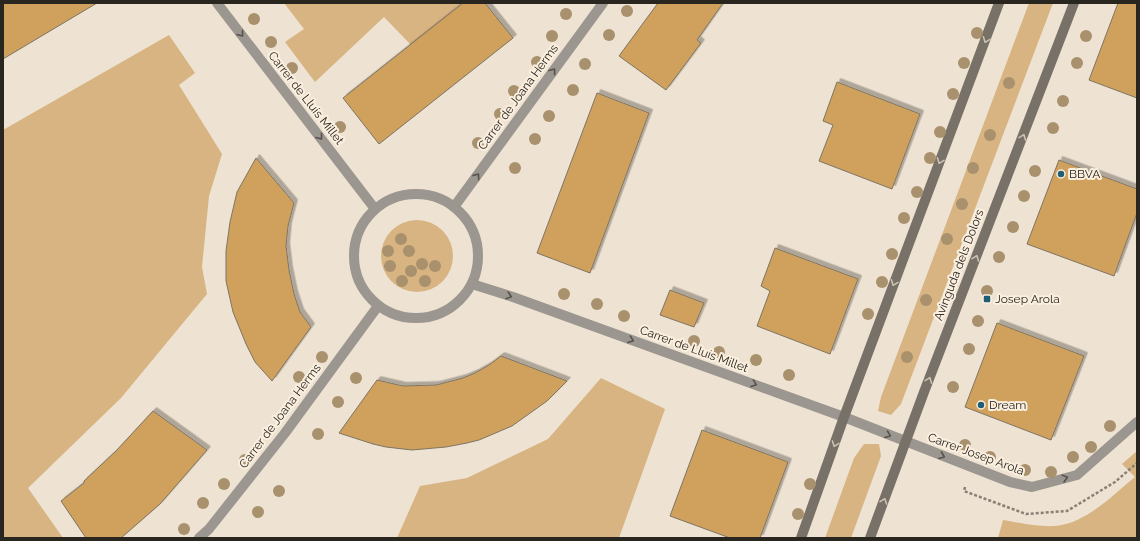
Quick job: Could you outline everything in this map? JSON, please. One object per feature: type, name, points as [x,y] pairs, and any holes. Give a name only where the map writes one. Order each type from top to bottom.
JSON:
[{"type":"street","name":"Carrer de Lluís Millet","points":[[217,3],[375,209]]},
{"type":"street","name":"Carrer de Joana Herms","points":[[454,207],[603,3]]},
{"type":"street","points":[[801,538],[844,417],[999,3]]},
{"type":"street","name":"Avinguda dels Dolors","points":[[870,538],[1074,3]]},
{"type":"street","points":[[414,194],[435,197],[454,207],[466,219],[474,234],[478,251],[477,268],[472,284],[459,302],[440,314],[419,318],[398,316],[378,306],[360,285],[353,258],[359,231],[375,209],[393,198],[414,194]]},
{"type":"street","name":"Carrer de Lluís Millet","points":[[472,284],[513,297],[844,417],[906,442]]},
{"type":"street","name":"Carrer de Joana Herms","points":[[199,538],[209,529],[286,433],[378,306]]},
{"type":"street","name":"Carrer Josep Arola","points":[[906,442],[1010,482],[1032,487],[1077,475],[1137,422]]},
{"type":"shaded area","points":[[284,3],[462,3],[411,45],[384,17],[315,82],[285,42],[304,29]]},
{"type":"shaded area","points":[[1029,3],[1053,3],[901,404],[891,415],[878,411],[881,397]]},
{"type":"shaded area","points":[[169,35],[195,73],[179,85],[222,154],[209,196],[202,267],[207,294],[121,398],[28,488],[63,538],[3,538],[3,130]]},
{"type":"shaded area","points":[[417,220],[437,226],[447,236],[453,256],[447,276],[437,286],[417,292],[397,286],[387,276],[381,256],[387,236],[397,226]]},
{"type":"shaded area","points":[[601,378],[665,409],[619,538],[397,538],[420,486],[467,478],[548,439]]},
{"type":"shaded area","points":[[864,444],[879,444],[881,456],[851,538],[825,538],[854,458]]},
{"type":"shaded area","points":[[1137,451],[1137,538],[998,538],[1003,520],[1055,526],[1077,520],[1098,508],[1135,477],[1122,464]]},
{"type":"building","points":[[3,3],[97,3],[3,59]]},
{"type":"building","points":[[463,3],[485,3],[513,38],[379,144],[343,98]]},
{"type":"building","points":[[658,3],[723,3],[697,40],[701,43],[666,90],[619,56]]},
{"type":"building","points":[[1118,3],[1137,3],[1137,98],[1089,80]]},
{"type":"building","points":[[837,82],[920,114],[892,189],[819,161],[833,125],[823,121]]},
{"type":"building","points":[[597,93],[649,113],[590,273],[537,253]]},
{"type":"building","points":[[256,158],[294,203],[288,226],[286,246],[289,270],[294,294],[300,312],[311,327],[272,381],[255,362],[246,344],[233,312],[226,281],[226,251],[230,222],[237,192]]},
{"type":"building","points":[[1059,160],[1137,189],[1137,213],[1114,276],[1027,244]]},
{"type":"building","points":[[775,248],[858,279],[830,354],[757,326],[770,291],[761,286]]},
{"type":"building","points":[[670,290],[704,303],[694,327],[660,315]]},
{"type":"building","points":[[997,323],[1084,356],[1051,440],[965,407]]},
{"type":"building","points":[[501,356],[567,381],[547,401],[512,426],[479,440],[467,443],[446,447],[412,450],[373,444],[339,433],[377,380],[403,386],[436,385],[463,378],[475,373]]},
{"type":"building","points":[[153,411],[207,450],[160,504],[121,538],[86,538],[61,501],[84,483],[84,481],[116,451]]},
{"type":"building","points":[[702,430],[788,462],[760,538],[730,538],[670,516]]},
{"type":"place","name":"BBVA","points":[[1061,174]]},
{"type":"place","name":"Josep Arola","points":[[987,299]]},
{"type":"place","name":"Dream","points":[[981,405]]}]
